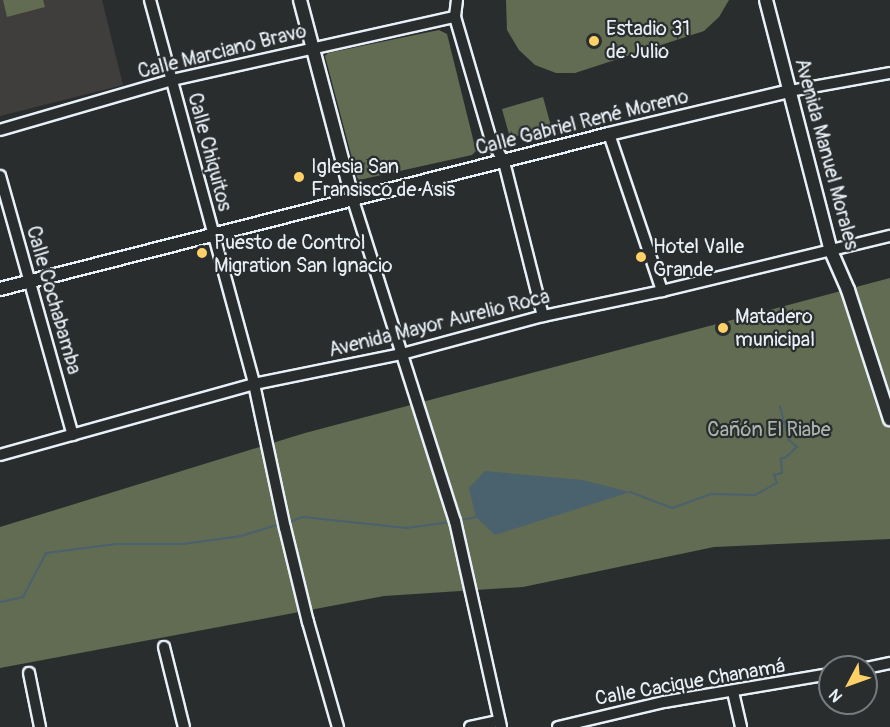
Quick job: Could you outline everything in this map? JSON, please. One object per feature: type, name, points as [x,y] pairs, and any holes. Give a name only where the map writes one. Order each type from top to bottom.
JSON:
[{"type":"street","name":"Calle Chiquitos","points":[[150,0],[254,384],[308,622],[338,727]]},
{"type":"street","points":[[300,0],[353,200],[455,521],[500,724],[470,727]]},
{"type":"street","name":"Avenida Manuel Morales","points":[[766,0],[831,251],[848,290],[890,419]]},
{"type":"street","points":[[459,1],[455,17],[490,137],[504,162],[543,316]]},
{"type":"street","name":"Calle Marciano Bravo","points":[[0,130],[172,80],[455,17]]},
{"type":"street","points":[[790,91],[890,73]]},
{"type":"street","name":"Calle Gabriel René Moreno","points":[[0,289],[609,134],[790,91]]},
{"type":"street","points":[[609,134],[662,291]]},
{"type":"street","name":"Calle Cochabamba","points":[[0,176],[73,435]]},
{"type":"street","name":"Avenida Mayor Aurelio Roca","points":[[0,455],[254,384],[402,354],[543,316],[662,291],[890,236]]},
{"type":"street","points":[[164,647],[184,727]]},
{"type":"street","points":[[29,673],[40,727]]},
{"type":"street","name":"Calle Cacique Chanamá","points":[[558,727],[664,702],[818,676]]},
{"type":"street","points":[[733,692],[741,727]]},
{"type":"shaded area","points":[[0,0],[102,0],[123,85],[0,116]]},
{"type":"green space","points":[[3,0],[43,0],[45,7],[7,17]]},
{"type":"green space","name":"Estadio 31 de Julio","points":[[506,0],[729,0],[719,17],[704,31],[575,73],[556,73],[535,65],[519,50],[507,30]]},
{"type":"green space","points":[[439,30],[447,34],[476,151],[472,155],[359,180],[325,56],[328,53]]},
{"type":"green space","points":[[543,97],[551,126],[510,138],[502,109]]},
{"type":"green space","name":"Cañón El Riabe","points":[[890,278],[890,539],[714,547],[523,587],[384,596],[0,668],[0,527],[305,433]]},
{"type":"water","points":[[485,471],[582,480],[630,492],[495,535],[476,517],[469,488]]},
{"type":"waterway","points":[[630,492],[672,508],[711,494],[755,495],[777,483],[774,475],[782,473],[781,458],[785,458],[797,447],[789,440],[780,406]]},
{"type":"waterway","points":[[289,522],[303,517],[406,528],[452,522]]},
{"type":"waterway","points":[[458,521],[476,517]]},
{"type":"waterway","points":[[0,602],[23,597],[46,553],[116,544],[183,544],[241,536],[280,524]]},
{"type":"place","name":"Estadio 31 de Julio","points":[[594,41]]},
{"type":"place","name":"Iglesia San Fransisco de Asis","points":[[299,177]]},
{"type":"place","name":"Puesto de Control Migration San Ignacio","points":[[202,253]]},
{"type":"place","name":"Hotel Valle Grande","points":[[641,257]]},
{"type":"place","name":"Matadero municipal","points":[[723,328]]}]
